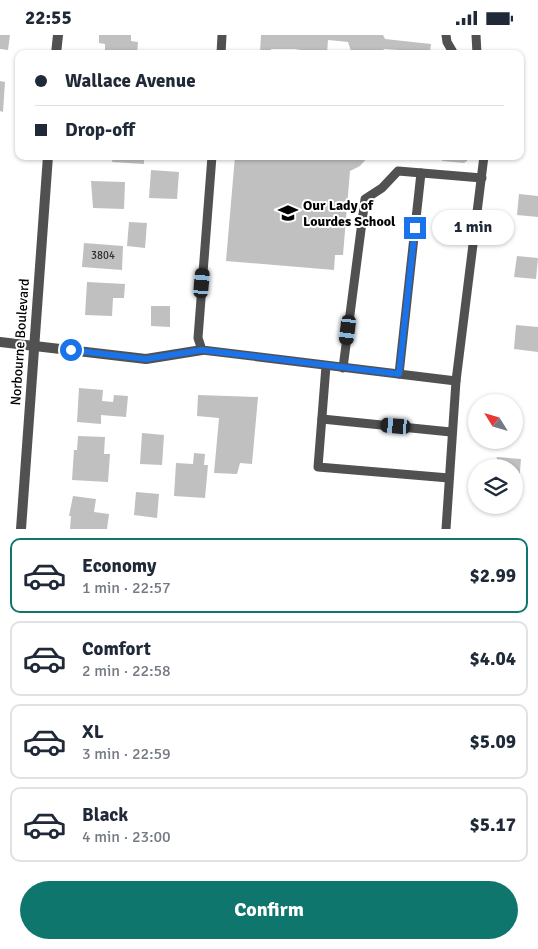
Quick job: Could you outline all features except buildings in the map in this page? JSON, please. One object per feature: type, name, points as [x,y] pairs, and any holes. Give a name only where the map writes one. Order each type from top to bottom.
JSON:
[{"type":"street","points":[[56,50],[58,35]]},
{"type":"street","name":"Norbourne Boulevard","points":[[21,529],[48,160]]},
{"type":"street","points":[[0,342],[146,359],[202,350]]},
{"type":"lane","points":[[221,50],[222,35]]},
{"type":"lane","points":[[446,35],[447,42],[452,50]]},
{"type":"lane","points":[[476,35],[477,50]]},
{"type":"lane","points":[[212,160],[198,338],[202,350],[456,381]]},
{"type":"lane","points":[[446,529],[451,432],[456,381],[484,160]]},
{"type":"lane","points":[[343,368],[365,199],[382,188],[398,171],[482,178]]},
{"type":"lane","points":[[399,374],[421,173]]},
{"type":"lane","points":[[326,366],[318,467],[449,478]]},
{"type":"lane","points":[[322,419],[451,432]]},
{"type":"place","name":"Our Lady of Lourdes School","points":[[288,213]]},
{"type":"route","points":[[71,350],[146,359],[202,350],[212,353],[399,374],[415,228]]}]
